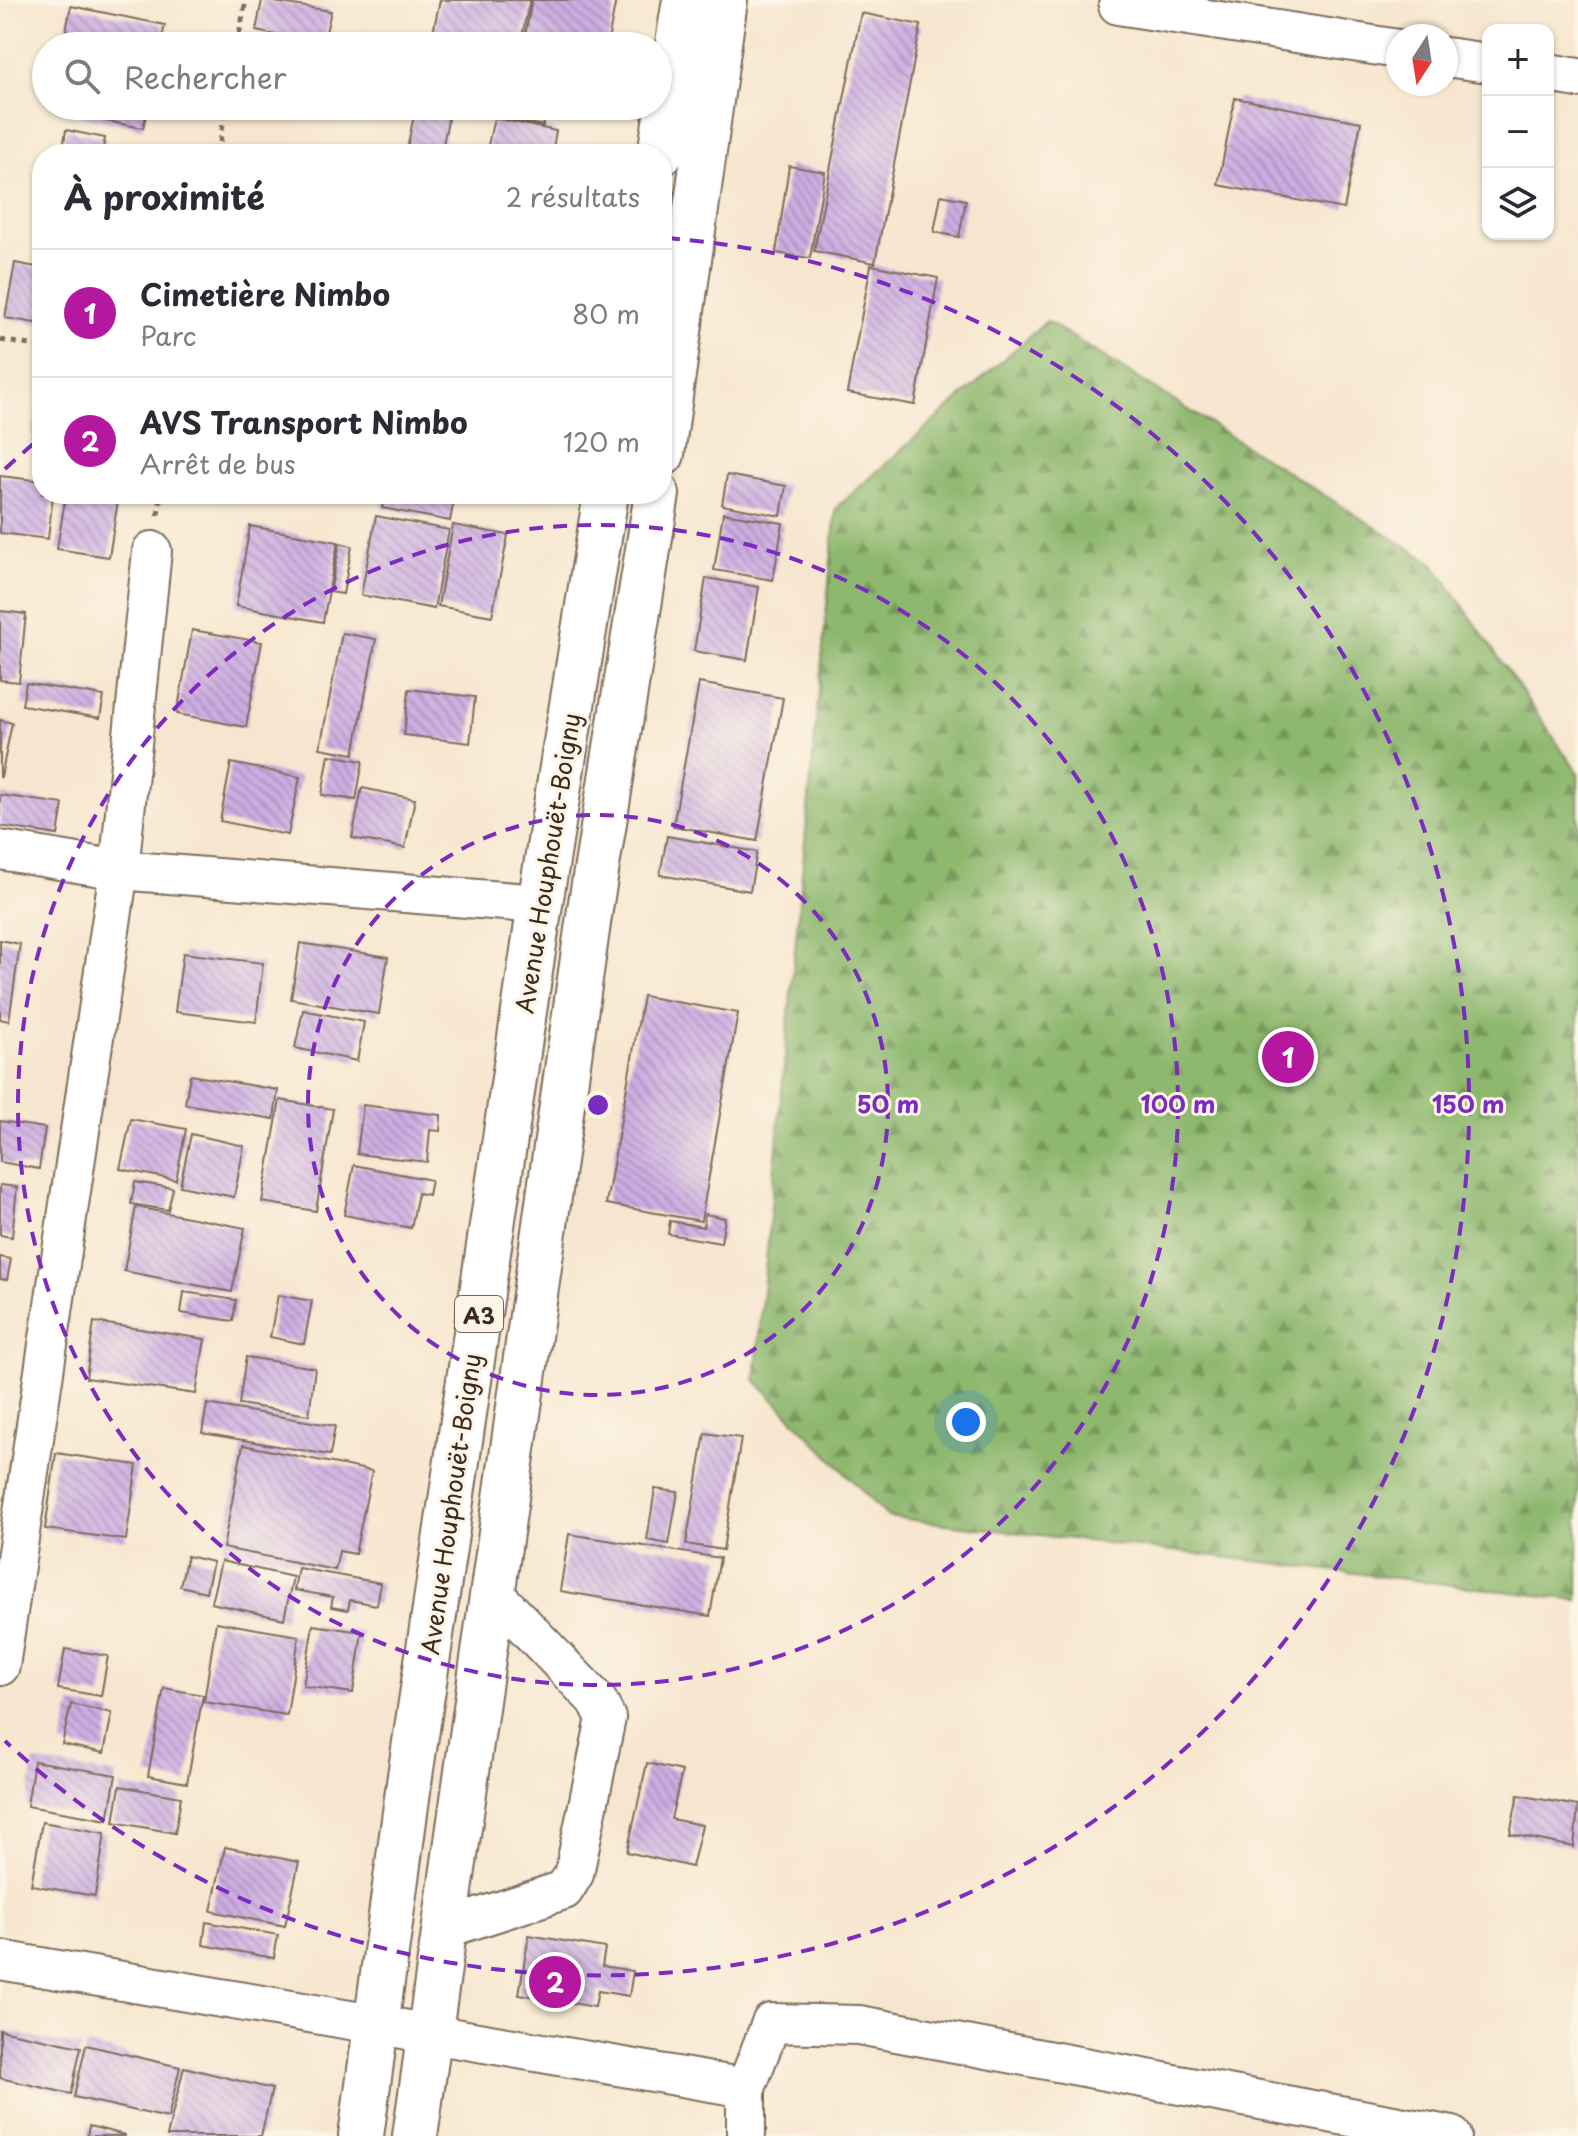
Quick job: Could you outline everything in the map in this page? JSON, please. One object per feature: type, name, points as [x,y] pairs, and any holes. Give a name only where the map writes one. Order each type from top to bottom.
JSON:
[{"type":"highway","points":[[672,80],[685,0]]},
{"type":"highway","points":[[672,382],[725,0]]},
{"type":"highway","points":[[662,144],[666,120]]},
{"type":"highway","name":"Avenue Houphouët-Boigny","points":[[361,2136],[410,1776],[540,904],[604,504]]},
{"type":"highway","name":"Avenue Houphouët-Boigny","points":[[415,2136],[495,1595],[590,909],[655,504]]},
{"type":"street","points":[[1118,5],[1386,47]]},
{"type":"street","points":[[1458,59],[1482,62]]},
{"type":"street","points":[[1554,74],[1578,78]]},
{"type":"street","points":[[0,1666],[119,870],[152,551]]},
{"type":"street","points":[[0,850],[119,870],[540,904]]},
{"type":"street","points":[[444,1929],[564,1890],[574,1874],[606,1718],[598,1702],[495,1595]]},
{"type":"street","points":[[0,1960],[746,2088]]},
{"type":"street","points":[[746,2136],[746,2088],[771,2023],[859,2025],[1452,2136]]},
{"type":"path","points":[[240,32],[246,0]]},
{"type":"path","points":[[220,144],[224,120]]},
{"type":"path","points":[[0,340],[32,345]]},
{"type":"green space","points":[[1047,321],[1434,564],[1578,773],[1578,1600],[888,1517],[755,1380],[836,508]]},
{"type":"building","points":[[262,0],[331,11],[326,32],[256,31]]},
{"type":"building","points":[[440,0],[530,0],[523,32],[433,32]]},
{"type":"building","points":[[532,0],[616,0],[610,32],[526,32]]},
{"type":"building","points":[[71,6],[165,25],[163,32],[66,32]]},
{"type":"building","points":[[861,13],[921,25],[875,263],[814,251]]},
{"type":"building","points":[[1235,98],[1361,122],[1344,209],[1218,185]]},
{"type":"building","points":[[100,120],[145,120],[143,128]]},
{"type":"building","points":[[413,120],[448,120],[443,144],[408,144]]},
{"type":"building","points":[[494,120],[556,131],[554,144],[488,144]]},
{"type":"building","points":[[514,120],[544,120],[543,126]]},
{"type":"building","points":[[66,130],[105,138],[104,144],[64,144]]},
{"type":"building","points":[[789,166],[825,172],[810,258],[776,253]]},
{"type":"building","points":[[941,195],[966,200],[959,237],[934,232]]},
{"type":"building","points":[[15,263],[32,266],[32,322],[5,318]]},
{"type":"building","points":[[871,265],[938,278],[915,405],[847,393]]},
{"type":"building","points":[[727,475],[786,486],[781,516],[722,505]]},
{"type":"building","points":[[0,476],[32,480],[32,504],[52,504],[48,539],[0,533]]},
{"type":"building","points":[[64,504],[117,504],[109,557],[57,549]]},
{"type":"building","points":[[383,504],[453,504],[450,521],[382,508]]},
{"type":"building","points":[[723,513],[783,523],[773,580],[714,570]]},
{"type":"building","points":[[376,516],[449,530],[434,609],[361,595]]},
{"type":"building","points":[[453,525],[508,535],[492,616],[438,606]]},
{"type":"building","points":[[250,526],[338,542],[323,622],[236,606]]},
{"type":"building","points":[[340,543],[352,546],[343,594],[330,592]]},
{"type":"building","points":[[706,578],[759,587],[747,660],[694,651]]},
{"type":"building","points":[[0,611],[26,614],[19,682],[0,680]]},
{"type":"building","points":[[192,630],[262,642],[246,727],[177,714]]},
{"type":"building","points":[[342,633],[376,639],[354,754],[320,748]]},
{"type":"building","points":[[26,683],[104,696],[100,718],[22,705]]},
{"type":"building","points":[[699,683],[783,698],[757,841],[673,826]]},
{"type":"building","points":[[409,689],[475,697],[470,743],[404,735]]},
{"type":"building","points":[[0,720],[12,723],[1,777],[0,777]]},
{"type":"building","points":[[329,755],[363,761],[356,800],[322,795]]},
{"type":"building","points":[[231,763],[300,777],[288,835],[220,821]]},
{"type":"building","points":[[362,788],[415,799],[405,848],[352,838]]},
{"type":"building","points":[[0,795],[63,804],[58,835],[0,826]]},
{"type":"building","points":[[667,836],[757,852],[750,891],[660,875]]},
{"type":"building","points":[[0,940],[20,944],[9,1021],[0,1019]]},
{"type":"building","points":[[300,943],[388,957],[379,1014],[291,999]]},
{"type":"building","points":[[183,953],[263,963],[256,1022],[175,1012]]},
{"type":"building","points":[[643,996],[738,1013],[701,1221],[606,1204]]},
{"type":"building","points":[[303,1010],[364,1022],[357,1061],[295,1048]]},
{"type":"building","points":[[190,1075],[278,1090],[274,1119],[185,1104]]},
{"type":"building","points":[[280,1100],[333,1109],[316,1211],[262,1202]]},
{"type":"building","points":[[363,1105],[441,1115],[440,1131],[430,1130],[427,1162],[357,1154]]},
{"type":"building","points":[[131,1119],[186,1129],[176,1180],[120,1169]]},
{"type":"building","points":[[0,1121],[45,1128],[39,1169],[0,1162]]},
{"type":"building","points":[[191,1134],[244,1146],[234,1197],[180,1186]]},
{"type":"building","points":[[354,1165],[431,1180],[428,1195],[418,1193],[411,1228],[344,1215]]},
{"type":"building","points":[[135,1182],[173,1188],[168,1210],[131,1204]]},
{"type":"building","points":[[0,1185],[17,1187],[12,1237],[0,1235]]},
{"type":"building","points":[[136,1207],[245,1228],[232,1292],[124,1271]]},
{"type":"building","points":[[705,1214],[725,1218],[721,1243],[668,1234],[670,1221],[703,1227]]},
{"type":"building","points":[[0,1257],[11,1259],[7,1280],[0,1279]]},
{"type":"building","points":[[184,1292],[236,1300],[233,1321],[181,1313]]},
{"type":"building","points":[[278,1295],[312,1301],[304,1344],[270,1337]]},
{"type":"building","points":[[94,1322],[205,1339],[196,1394],[86,1378]]},
{"type":"building","points":[[246,1357],[315,1368],[309,1415],[239,1404]]},
{"type":"building","points":[[207,1404],[335,1426],[330,1455],[202,1433]]},
{"type":"building","points":[[705,1433],[741,1438],[723,1550],[686,1544]]},
{"type":"building","points":[[243,1445],[372,1471],[355,1554],[339,1551],[335,1570],[223,1548]]},
{"type":"building","points":[[56,1453],[137,1465],[126,1540],[45,1529]]},
{"type":"building","points":[[655,1489],[678,1492],[669,1544],[647,1540]]},
{"type":"building","points":[[569,1534],[720,1558],[710,1616],[560,1591]]},
{"type":"building","points":[[187,1556],[213,1562],[206,1592],[180,1586]]},
{"type":"building","points":[[221,1561],[293,1577],[284,1619],[211,1603]]},
{"type":"building","points":[[298,1568],[381,1583],[377,1605],[350,1600],[348,1610],[331,1607],[333,1597],[294,1590]]},
{"type":"building","points":[[216,1622],[299,1636],[287,1715],[204,1702]]},
{"type":"building","points":[[313,1625],[362,1632],[353,1693],[303,1686]]},
{"type":"building","points":[[65,1649],[108,1656],[101,1696],[58,1689]]},
{"type":"building","points":[[164,1688],[203,1695],[187,1783],[148,1776]]},
{"type":"building","points":[[71,1704],[112,1713],[104,1753],[62,1744]]},
{"type":"building","points":[[34,1761],[116,1775],[108,1820],[27,1806]]},
{"type":"building","points":[[647,1763],[682,1771],[671,1819],[702,1825],[692,1867],[627,1852]]},
{"type":"building","points":[[120,1786],[181,1797],[175,1833],[114,1822]]},
{"type":"building","points":[[1518,1795],[1578,1806],[1574,1847],[1510,1834]]},
{"type":"building","points":[[42,1822],[105,1833],[95,1896],[31,1885]]},
{"type":"building","points":[[225,1847],[299,1862],[285,1926],[211,1911]]},
{"type":"building","points":[[206,1922],[278,1935],[274,1958],[203,1945]]},
{"type":"building","points":[[529,1935],[605,1948],[602,1966],[633,1971],[629,1996],[598,1991],[595,2007],[519,1994]]},
{"type":"building","points":[[0,2030],[81,2047],[71,2094],[0,2078]]},
{"type":"building","points":[[86,2045],[180,2067],[168,2118],[74,2097]]},
{"type":"building","points":[[184,2067],[272,2089],[261,2136],[167,2136]]},
{"type":"building","points":[[89,2126],[125,2135],[125,2136],[87,2136]]},
{"type":"place","name":"Cimetière Nimbo","points":[[1288,1057]]},
{"type":"place","name":"AVS Transport Nimbo","points":[[555,1982]]}]
